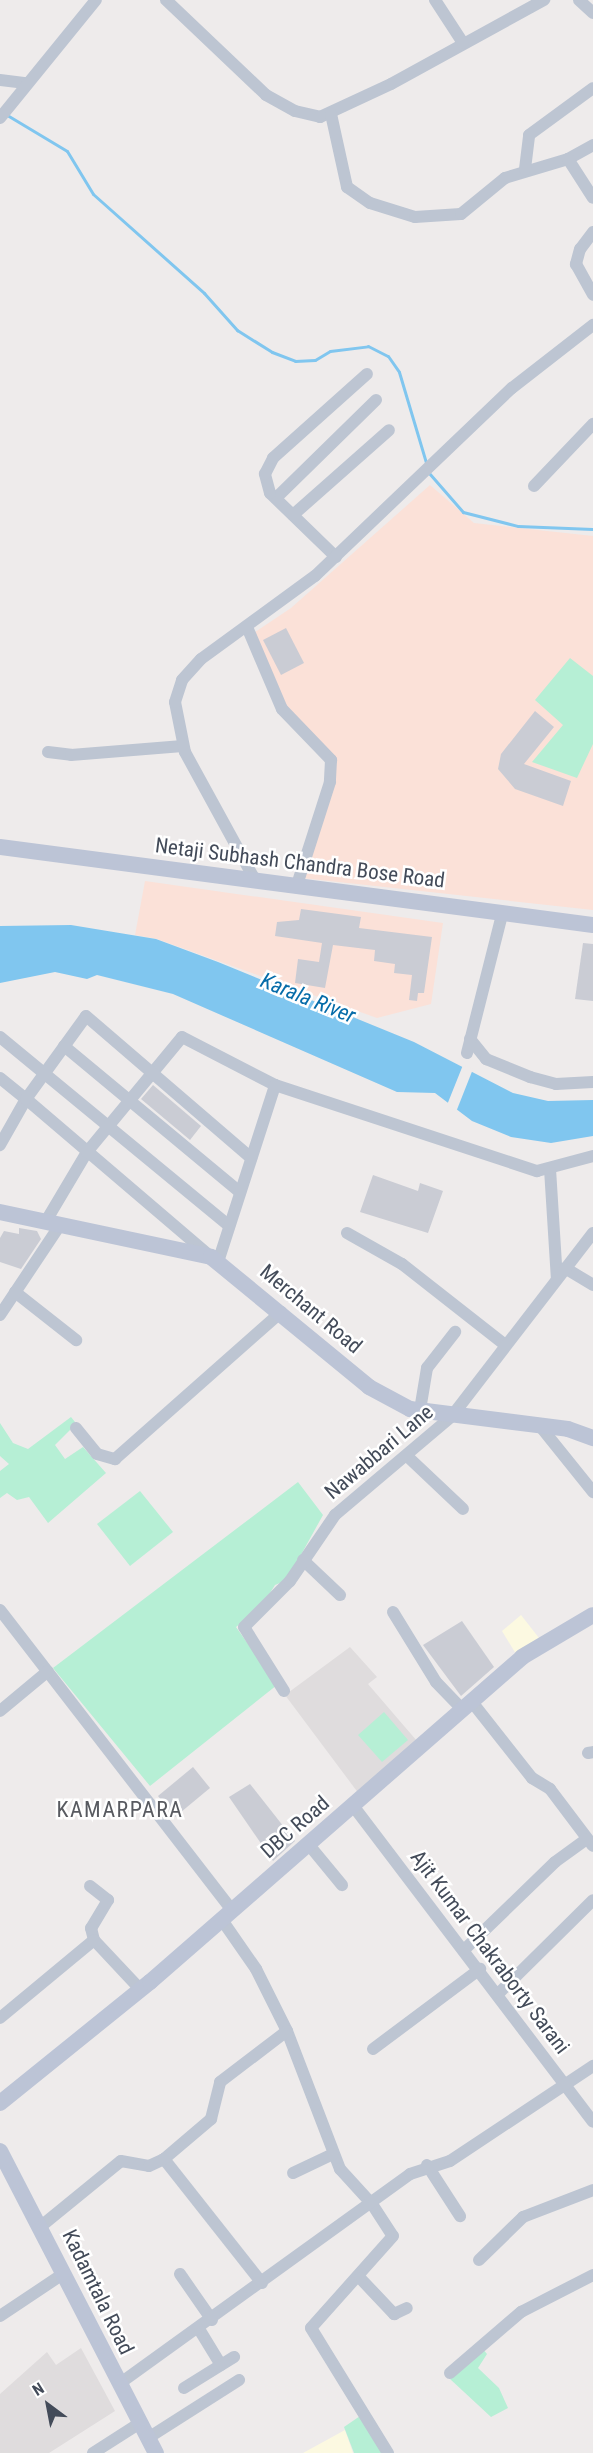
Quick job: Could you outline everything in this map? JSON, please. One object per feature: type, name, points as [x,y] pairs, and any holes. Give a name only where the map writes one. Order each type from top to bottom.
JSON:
[{"type":"street","points":[[4,113],[96,0]]},
{"type":"street","points":[[166,0],[266,95],[311,116],[331,114],[544,0]]},
{"type":"street","points":[[435,0],[463,42]]},
{"type":"street","points":[[579,0],[593,13]]},
{"type":"street","points":[[0,80],[27,83]]},
{"type":"street","points":[[525,169],[530,135],[593,88]]},
{"type":"street","points":[[331,114],[347,187],[394,212],[415,217],[461,214],[505,178],[525,169],[568,159],[593,145]]},
{"type":"street","points":[[568,159],[593,198]]},
{"type":"street","points":[[593,232],[580,249],[576,264],[593,295]]},
{"type":"street","points":[[257,884],[183,746],[175,702],[182,680],[201,659],[247,627],[336,557],[411,489],[512,388],[593,325]]},
{"type":"street","points":[[336,557],[276,498],[266,484],[268,465],[367,374]]},
{"type":"street","points":[[276,498],[376,400]]},
{"type":"street","points":[[534,486],[593,424]]},
{"type":"street","points":[[293,515],[389,430]]},
{"type":"street","points":[[247,627],[282,709],[331,760],[330,782],[297,885]]},
{"type":"street","points":[[48,753],[183,746]]},
{"type":"street","name":"Netaji Subhash Chandra Bose Road","points":[[0,847],[501,919],[593,926]]},
{"type":"street","name":"Netaji Subhash Chandra Bose Road","points":[[0,855],[257,884],[297,885],[593,926]]},
{"type":"street","points":[[467,1053],[501,919]]},
{"type":"street","points":[[0,1144],[27,1100],[86,1016],[251,1158]]},
{"type":"street","points":[[0,1037],[46,1072],[229,1226]]},
{"type":"street","points":[[0,1315],[53,1223],[87,1152],[182,1037],[275,1085],[369,1121],[481,1159],[537,1171],[593,1156]]},
{"type":"street","points":[[470,1040],[486,1059],[530,1077],[556,1084],[593,1082]]},
{"type":"street","points":[[64,1046],[240,1192]]},
{"type":"street","points":[[0,1078],[214,1259],[229,1226],[275,1085]]},
{"type":"street","points":[[550,1169],[557,1279]]},
{"type":"street","name":"Merchant Road","points":[[0,1212],[214,1259],[369,1387],[420,1410],[540,1426],[593,1438]]},
{"type":"street","points":[[347,1233],[402,1264],[504,1344]]},
{"type":"street","name":"Nawabbari Lane","points":[[284,1690],[244,1627],[290,1581],[335,1515],[453,1416],[504,1344],[593,1233]]},
{"type":"street","points":[[565,1268],[593,1285]]},
{"type":"street","points":[[15,1292],[76,1340]]},
{"type":"street","points":[[76,1428],[103,1459],[115,1459],[281,1312]]},
{"type":"street","points":[[420,1410],[427,1368],[455,1332]]},
{"type":"street","points":[[540,1426],[593,1491]]},
{"type":"street","points":[[407,1456],[463,1509]]},
{"type":"street","points":[[303,1560],[340,1595]]},
{"type":"street","points":[[0,1610],[48,1671],[227,1916],[287,2031],[333,2154],[345,2176],[372,2204],[393,2240],[311,2328],[388,2453]]},
{"type":"street","points":[[393,1612],[436,1682],[467,1706],[532,1778],[550,1789],[590,1842],[555,1862],[465,1948]]},
{"type":"street","name":"DBC Road","points":[[0,2103],[141,1990],[540,1643],[593,1616]]},
{"type":"street","points":[[0,1711],[48,1671]]},
{"type":"street","name":"Ajit Kumar Chakraborty Sarani","points":[[354,1807],[465,1948],[593,2121]]},
{"type":"street","points":[[309,1845],[342,1885]]},
{"type":"street","points":[[90,1886],[108,1900],[91,1928],[94,1940],[141,1990]]},
{"type":"street","points":[[499,1993],[593,1900]]},
{"type":"street","points":[[0,2018],[94,1940]]},
{"type":"street","points":[[373,2049],[480,1969]]},
{"type":"street","points":[[40,2227],[121,2161],[149,2166],[164,2159],[211,2119],[220,2082],[287,2031]]},
{"type":"street","points":[[119,2384],[427,2165],[450,2161],[593,2066]]},
{"type":"street","name":"DBC Road","points":[[0,2098],[29,2078]]},
{"type":"street","name":"Kadamtala Road","points":[[0,2151],[148,2438]]},
{"type":"street","points":[[293,2173],[333,2154]]},
{"type":"street","points":[[164,2159],[262,2283]]},
{"type":"street","points":[[427,2165],[460,2216]]},
{"type":"street","points":[[479,2260],[523,2217],[593,2190]]},
{"type":"street","points":[[0,2316],[63,2274]]},
{"type":"street","points":[[180,2274],[212,2320]]},
{"type":"street","points":[[450,2373],[521,2312],[593,2275]]},
{"type":"street","points":[[360,2278],[394,2314],[407,2307]]},
{"type":"street","points":[[199,2329],[221,2365]]},
{"type":"street","points":[[184,2388],[234,2357]]},
{"type":"street","points":[[93,2453],[148,2438],[239,2380]]},
{"type":"shaded area","points":[[430,485],[474,523],[593,536],[593,910],[302,878],[334,762],[288,712],[252,634],[291,608]]},
{"type":"shaded area","points":[[145,881],[443,923],[431,1004],[377,1018],[157,939],[135,935]]},
{"type":"shaded area","points":[[521,1615],[539,1638],[516,1654],[502,1631]]},
{"type":"shaded area","points":[[350,1647],[377,1677],[368,1684],[417,1741],[359,1794],[285,1695]]},
{"type":"shaded area","points":[[81,2348],[115,2411],[49,2453],[0,2453],[0,2394],[47,2352],[56,2365]]},
{"type":"shaded area","points":[[345,2430],[353,2453],[303,2453]]},
{"type":"green space","points":[[570,658],[593,676],[593,744],[577,778],[532,762],[563,725],[535,700]]},
{"type":"green space","points":[[71,1417],[75,1422],[72,1428],[55,1445],[65,1459],[83,1447],[106,1473],[48,1523],[29,1497],[17,1500],[7,1493],[0,1498],[0,1471],[9,1464],[0,1456],[0,1423],[13,1443],[28,1449]]},
{"type":"green space","points":[[298,1482],[323,1515],[287,1580],[275,1585],[261,1607],[236,1627],[277,1685],[150,1786],[53,1668]]},
{"type":"green space","points":[[140,1491],[173,1532],[130,1566],[97,1524]]},
{"type":"green space","points":[[384,1712],[408,1740],[382,1762],[358,1735]]},
{"type":"green space","points":[[482,2348],[487,2354],[478,2368],[499,2388],[508,2408],[491,2417],[450,2379]]},
{"type":"green space","points":[[363,2414],[387,2453],[354,2453],[344,2427]]},
{"type":"water","points":[[71,925],[156,939],[218,962],[414,1042],[513,1093],[548,1101],[593,1100],[593,1136],[551,1143],[511,1137],[472,1121],[435,1093],[397,1092],[173,994],[97,975],[87,979],[55,972],[0,983],[0,926]]},
{"type":"pier","points":[[463,1065],[473,1069],[456,1112],[447,1105]]},
{"type":"building","points":[[286,628],[304,663],[281,675],[263,640]]},
{"type":"building","points":[[535,711],[554,727],[524,764],[571,781],[563,806],[515,789],[498,769],[501,754]]},
{"type":"building","points":[[301,909],[361,917],[359,928],[432,937],[424,993],[418,993],[417,1001],[409,1000],[412,975],[394,973],[395,964],[374,961],[375,950],[333,945],[325,988],[295,983],[298,959],[319,962],[322,943],[275,936],[277,922],[299,920]]},
{"type":"building","points":[[583,943],[593,944],[593,1001],[575,999]]},
{"type":"building","points":[[153,1085],[201,1126],[190,1140],[141,1099]]},
{"type":"building","points":[[373,1175],[418,1191],[420,1183],[443,1191],[428,1233],[360,1212]]},
{"type":"building","points":[[19,1228],[37,1231],[41,1239],[21,1269],[0,1262],[0,1238],[4,1231],[19,1234]]},
{"type":"building","points":[[462,1621],[494,1667],[461,1696],[423,1645]]},
{"type":"building","points":[[193,1767],[210,1788],[175,1817],[158,1796]]},
{"type":"building","points":[[250,1784],[295,1841],[273,1861],[229,1797]]},
{"type":"waterway","points":[[7,115],[67,151],[93,194],[204,293],[237,330],[272,352],[295,361],[315,360],[330,351],[368,346],[388,356],[399,372],[427,466]]},
{"type":"waterway","points":[[429,473],[463,512],[518,526],[593,529]]},
{"type":"district","name":"KAMARPARA","points":[[120,1810]]},
{"type":"water label","name":"Karala River","points":[[308,998]]}]
